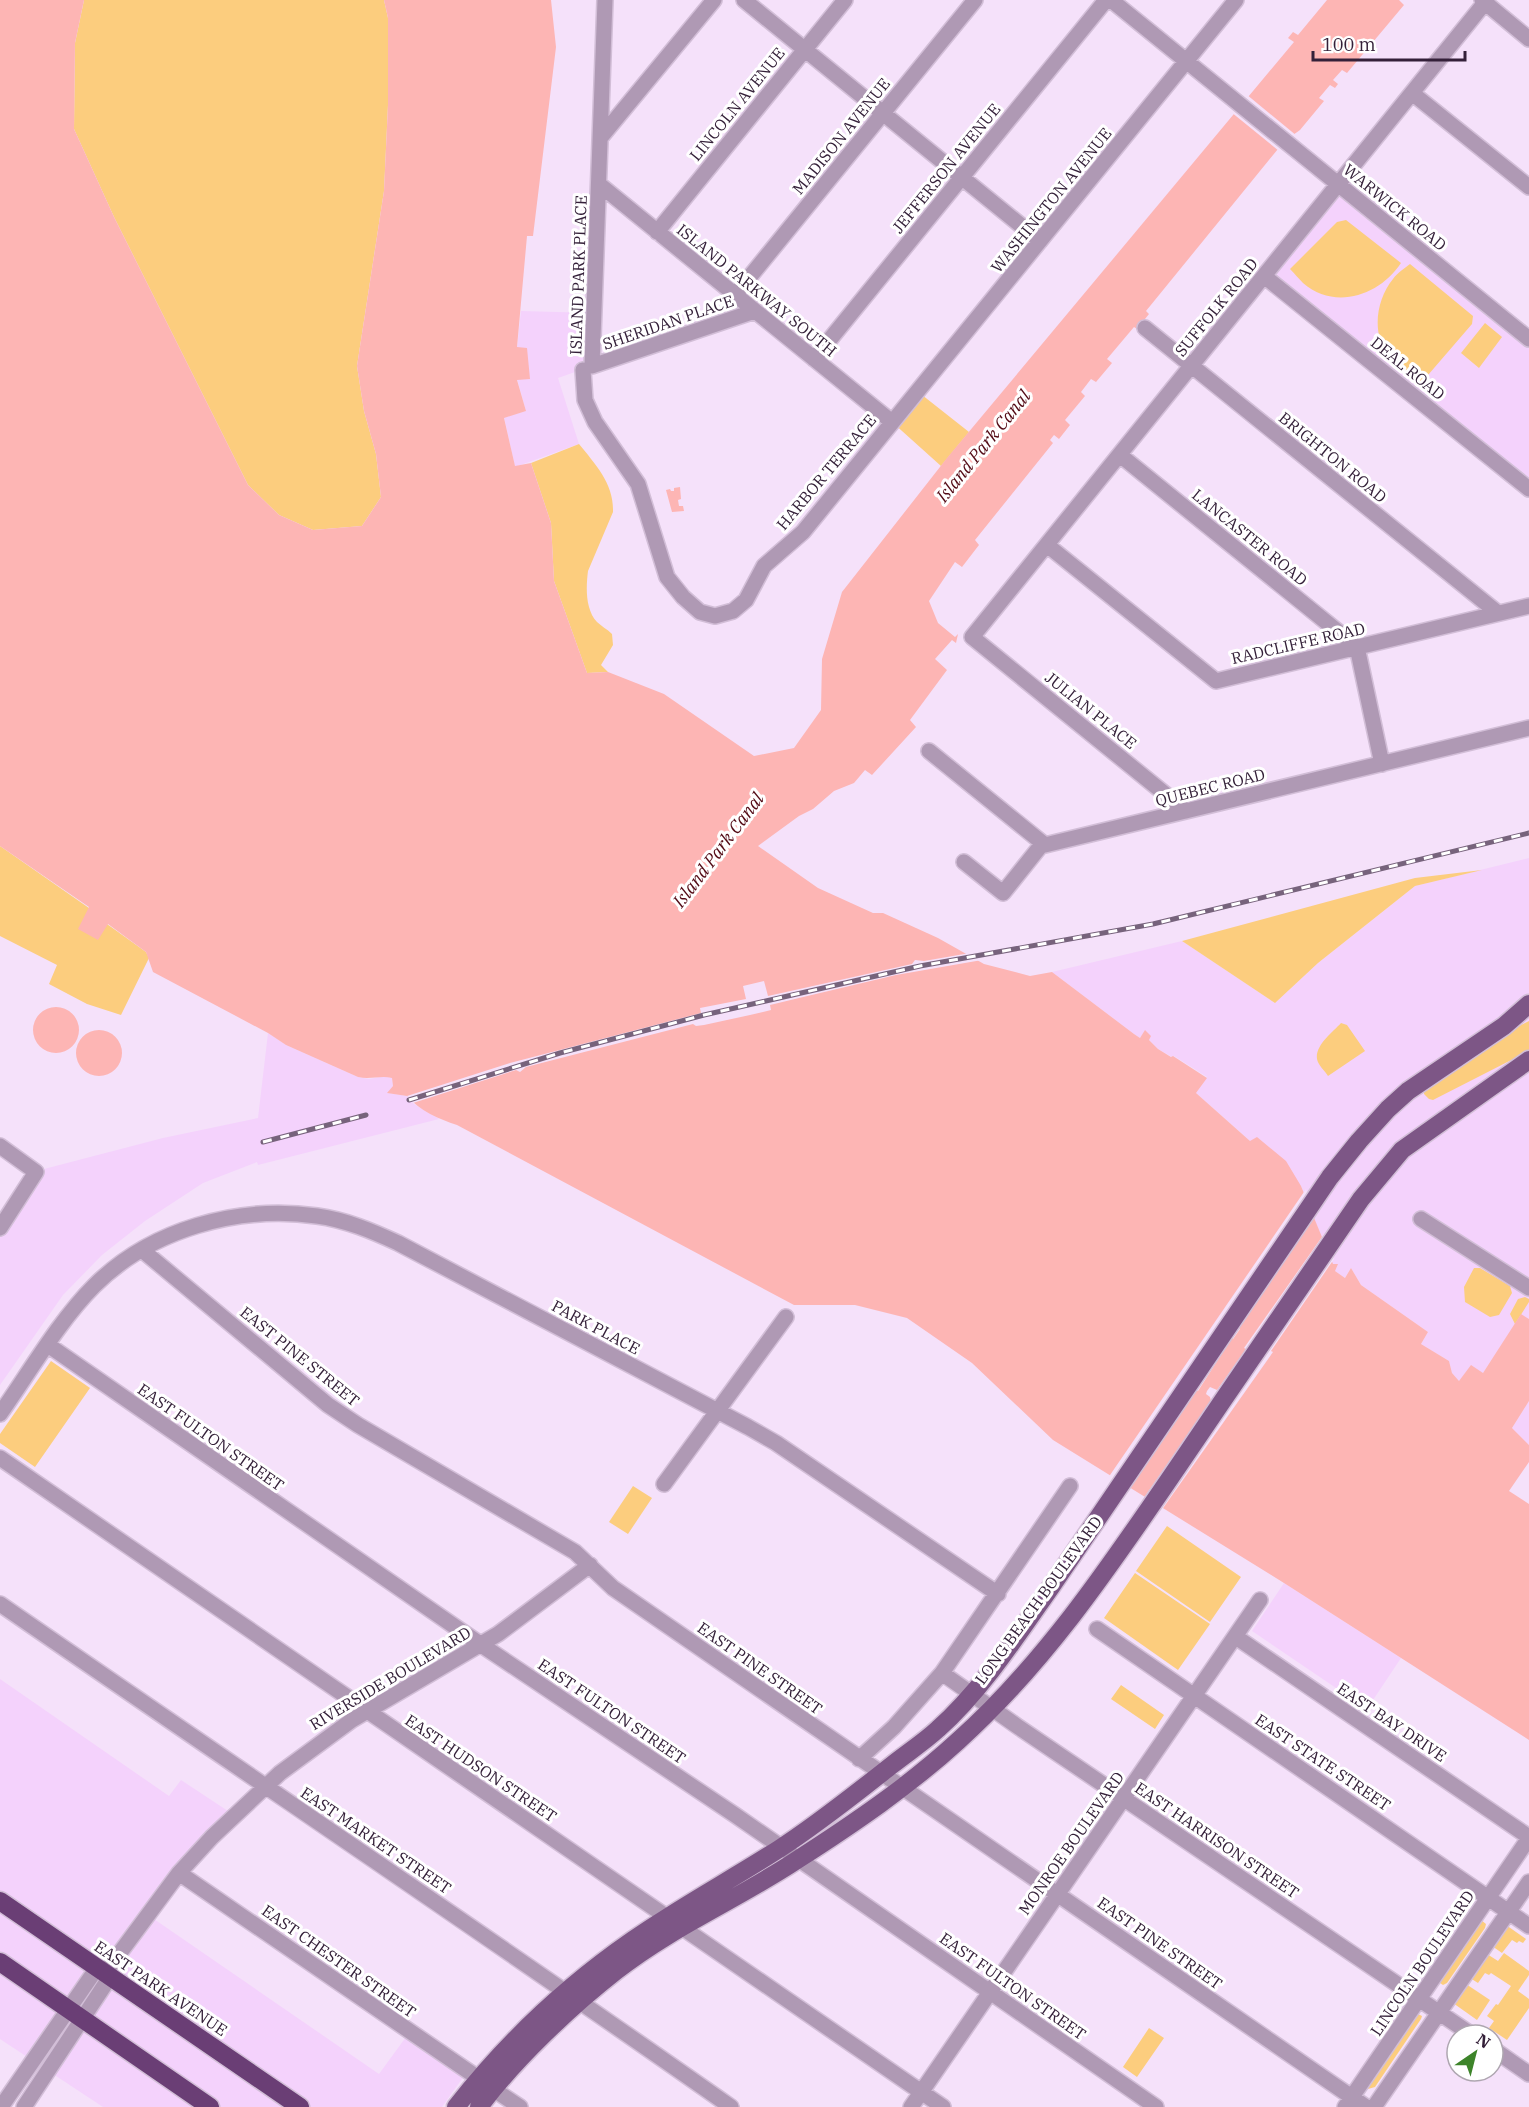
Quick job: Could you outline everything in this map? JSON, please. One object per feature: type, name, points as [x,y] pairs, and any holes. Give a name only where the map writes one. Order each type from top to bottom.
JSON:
[{"type":"highway","name":"EAST PARK AVENUE","points":[[0,1901],[300,2107]]},
{"type":"highway","points":[[0,1962],[210,2107]]},
{"type":"main road","name":"LONG BEACH BOULEVARD","points":[[456,2107],[486,2084],[573,1996],[617,1970],[675,1922],[856,1794],[939,1728],[1017,1636],[1330,1177],[1366,1133],[1408,1092],[1504,1026],[1529,1004]]},
{"type":"main road","points":[[1504,1026],[1529,1018]]},
{"type":"main road","name":"LONG BEACH BOULEVARD","points":[[675,1922],[798,1860],[902,1787],[956,1743],[992,1709],[1021,1679],[1062,1630],[1142,1519],[1360,1199],[1402,1150],[1529,1060]]},
{"type":"main road","points":[[1497,1083],[1529,1069]]},
{"type":"main road","name":"LONG BEACH BOULEVARD","points":[[479,2107],[486,2084]]},
{"type":"street","name":"ISLAND PARK PLACE","points":[[587,368],[600,185],[605,0]]},
{"type":"street","points":[[601,136],[714,0]]},
{"type":"street","points":[[744,0],[1040,242]]},
{"type":"street","name":"LINCOLN AVENUE","points":[[657,232],[845,0]]},
{"type":"street","name":"MADISON AVENUE","points":[[735,295],[975,0]]},
{"type":"street","name":"JEFFERSON AVENUE","points":[[814,359],[1106,0]]},
{"type":"street","name":"WARWICK ROAD","points":[[1111,0],[1529,339]]},
{"type":"street","name":"WASHINGTON AVENUE","points":[[892,422],[1236,0]]},
{"type":"street","points":[[1485,1],[1529,39]]},
{"type":"street","name":"SUFFOLK ROAD","points":[[972,637],[1485,1]]},
{"type":"street","points":[[1412,93],[1529,187]]},
{"type":"street","name":"ISLAND PARKWAY SOUTH","points":[[600,185],[892,422]]},
{"type":"street","name":"DEAL ROAD","points":[[1264,276],[1529,489]]},
{"type":"street","name":"SHERIDAN PLACE","points":[[587,368],[755,311]]},
{"type":"street","name":"BRIGHTON ROAD","points":[[1145,328],[1498,613]]},
{"type":"street","name":"HARBOR TERRACE","points":[[587,368],[585,400],[596,422],[638,484],[667,577],[683,597],[700,612],[715,616],[733,610],[746,600],[764,566],[803,532],[892,422]]},
{"type":"street","name":"LANCASTER ROAD","points":[[1119,455],[1357,647]]},
{"type":"street","name":"RADCLIFFE ROAD","points":[[1047,545],[1216,681],[1529,606]]},
{"type":"street","name":"JULIAN PLACE","points":[[972,637],[1186,811]]},
{"type":"street","points":[[1357,647],[1382,764]]},
{"type":"street","name":"QUEBEC ROAD","points":[[1042,843],[1046,845],[1529,728]]},
{"type":"street","points":[[929,751],[1042,843],[1003,893],[964,862]]},
{"type":"street","points":[[0,1146],[35,1169],[36,1173],[0,1228]]},
{"type":"street","name":"PARK PLACE","points":[[0,1414],[66,1319],[92,1288],[111,1271],[142,1250],[172,1234],[202,1224],[249,1215],[318,1216],[359,1226],[398,1243],[776,1443],[998,1594]]},
{"type":"street","points":[[1421,1219],[1529,1288]]},
{"type":"street","name":"EAST PINE STREET","points":[[142,1250],[331,1407],[576,1552],[613,1588],[1057,1893],[1348,2102],[1366,2107]]},
{"type":"street","points":[[664,1484],[786,1317]]},
{"type":"street","name":"EAST FULTON STREET","points":[[48,1346],[1156,2107]]},
{"type":"street","name":"EAST HUDSON STREET","points":[[0,1458],[943,2107]]},
{"type":"street","name":"LONG BEACH BOULEVARD","points":[[859,1759],[894,1727],[942,1673],[1070,1486]]},
{"type":"street","name":"RIVERSIDE BOULEVARD","points":[[1,2107],[75,2014],[179,1873],[280,1773],[366,1711],[498,1634],[591,1565]]},
{"type":"street","name":"MONROE BOULEVARD","points":[[911,2107],[1260,1600]]},
{"type":"street","name":"EAST MARKET STREET","points":[[0,1604],[573,1996],[731,2107]]},
{"type":"street","name":"EAST STATE STREET","points":[[1096,1629],[1529,1926]]},
{"type":"street","name":"EAST BAY DRIVE","points":[[1236,1637],[1529,1838]]},
{"type":"street","name":"EAST HARRISON STREET","points":[[942,1673],[1455,2023]]},
{"type":"street","name":"LINCOLN BOULEVARD","points":[[1348,2102],[1529,1838]]},
{"type":"street","name":"EAST CHESTER STREET","points":[[179,1873],[520,2107]]},
{"type":"street","points":[[1374,2107],[1529,1882]]},
{"type":"street","name":"RIVERSIDE BOULEVARD","points":[[24,2107],[75,2014]]},
{"type":"street","points":[[1505,2057],[1529,2074]]},
{"type":"shaded area","points":[[84,0],[384,0],[388,18],[388,105],[384,191],[357,366],[364,411],[376,454],[381,497],[362,526],[313,530],[279,515],[248,485],[114,217],[74,129],[75,43]]},
{"type":"shaded area","points":[[1339,194],[1529,346],[1529,482],[1275,274]]},
{"type":"shaded area","points":[[1346,220],[1401,263],[1381,284],[1369,291],[1356,296],[1329,296],[1303,283],[1290,269],[1337,222]]},
{"type":"shaded area","points":[[1410,264],[1473,316],[1472,324],[1422,382],[1392,361],[1383,348],[1378,328],[1380,307],[1387,287]]},
{"type":"shaded area","points":[[521,311],[594,313],[592,366],[558,378],[579,444],[515,467],[504,417],[526,411],[517,379],[530,378],[517,348]]},
{"type":"shaded area","points":[[1485,323],[1502,337],[1479,368],[1461,353]]},
{"type":"shaded area","points":[[917,391],[969,432],[941,466],[892,422]]},
{"type":"shaded area","points":[[579,444],[603,475],[613,502],[613,512],[588,571],[587,584],[588,604],[593,617],[612,634],[613,645],[601,665],[608,672],[587,673],[554,581],[551,523],[531,463]]},
{"type":"shaded area","points":[[0,846],[89,908],[146,952],[149,958],[121,1015],[87,1004],[49,984],[57,965],[0,936]]},
{"type":"shaded area","points":[[1529,858],[1529,1319],[1521,1315],[1483,1373],[1459,1381],[1452,1373],[1449,1361],[1421,1344],[1428,1332],[1361,1285],[1351,1268],[1345,1278],[1335,1271],[1301,1186],[1196,1093],[1207,1077],[1174,1056],[1158,1049],[1149,1040],[1145,1031],[1140,1038],[1134,1034],[1052,972],[1182,941],[1275,1003],[1318,963],[1415,886]]},
{"type":"shaded area","points":[[1482,870],[1415,886],[1318,963],[1275,1003],[1182,941],[1415,878]]},
{"type":"shaded area","points":[[1529,1021],[1529,1051],[1433,1100],[1424,1094],[1424,1091],[1498,1037]]},
{"type":"shaded area","points":[[1341,1023],[1347,1025],[1365,1051],[1328,1076],[1317,1059],[1317,1054],[1325,1039]]},
{"type":"shaded area","points":[[268,1033],[286,1045],[358,1077],[392,1078],[393,1086],[388,1093],[407,1096],[414,1104],[439,1119],[258,1165],[257,1162],[203,1183],[145,1221],[102,1255],[63,1295],[0,1385],[0,1234],[44,1169],[163,1138],[258,1118]]},
{"type":"shaded area","points":[[1474,1268],[1480,1268],[1510,1286],[1512,1293],[1499,1315],[1490,1317],[1465,1302],[1464,1287]]},
{"type":"shaded area","points":[[1525,1297],[1529,1299],[1529,1302],[1515,1324],[1510,1314],[1518,1299]]},
{"type":"shaded area","points":[[51,1361],[90,1388],[35,1467],[0,1443],[0,1434]]},
{"type":"shaded area","points":[[1529,1401],[1529,1445],[1512,1428]]},
{"type":"shaded area","points":[[633,1486],[652,1498],[628,1534],[609,1522]]},
{"type":"shaded area","points":[[1167,1526],[1241,1577],[1210,1622],[1136,1571]]},
{"type":"shaded area","points":[[1135,1573],[1210,1624],[1178,1670],[1104,1618]]},
{"type":"shaded area","points":[[1284,1583],[1401,1658],[1367,1709],[1252,1631]]},
{"type":"shaded area","points":[[0,1679],[169,1796],[181,1780],[234,1815],[151,1917],[379,2074],[406,2037],[464,2076],[442,2107],[103,2107],[0,2039]]},
{"type":"shaded area","points":[[1121,1685],[1164,1715],[1155,1729],[1111,1699]]},
{"type":"shaded area","points":[[1480,1919],[1486,1924],[1485,1928],[1447,1983],[1443,1985],[1437,1981]]},
{"type":"shaded area","points":[[1506,1925],[1526,1939],[1523,1943],[1512,1940],[1502,1953],[1492,1946]]},
{"type":"shaded area","points":[[1504,1953],[1529,1971],[1529,1975],[1518,1991],[1529,1999],[1529,2008],[1507,2040],[1505,2039],[1505,2023],[1493,2023],[1494,2021],[1487,2016],[1511,1986],[1491,1973],[1489,1975],[1485,1973],[1478,1983],[1470,1978],[1487,1954],[1498,1961]]},
{"type":"shaded area","points":[[1466,1984],[1490,2000],[1477,2020],[1453,2003]]},
{"type":"shaded area","points":[[1416,2013],[1422,2016],[1421,2019],[1375,2087],[1368,2089],[1366,2086]]},
{"type":"shaded area","points":[[1149,2028],[1164,2038],[1137,2077],[1123,2067]]},
{"type":"water","name":"Island Park Canal","points":[[0,0],[84,0],[75,43],[74,129],[114,217],[248,485],[279,515],[313,530],[362,526],[381,497],[376,454],[364,411],[357,366],[384,191],[388,105],[388,18],[384,0],[551,0],[556,47],[533,236],[527,236],[517,347],[527,348],[530,379],[517,380],[526,411],[504,418],[515,466],[531,463],[551,523],[554,581],[587,673],[608,672],[664,694],[754,756],[794,748],[821,710],[822,659],[842,592],[947,458],[1294,42],[1288,38],[1293,32],[1298,35],[1327,0],[1399,0],[1404,5],[1347,73],[1342,70],[1333,80],[1338,84],[1335,88],[1330,85],[1319,98],[1324,101],[1300,130],[1293,135],[1291,133],[1146,311],[1149,314],[1137,329],[1134,327],[1107,359],[1112,363],[1096,382],[1091,379],[1081,392],[1085,396],[1065,420],[1070,425],[1059,439],[1054,435],[1050,440],[1053,443],[975,540],[979,545],[962,567],[955,562],[929,601],[938,623],[955,637],[958,634],[956,643],[952,640],[935,659],[947,670],[910,720],[916,727],[872,775],[865,770],[854,783],[834,791],[813,809],[799,816],[758,846],[818,888],[873,913],[883,913],[938,938],[984,964],[1030,976],[1052,972],[1140,1038],[1145,1030],[1151,1036],[1149,1040],[1158,1049],[1207,1078],[1196,1093],[1250,1141],[1257,1137],[1286,1161],[1301,1186],[1333,1264],[1338,1264],[1335,1271],[1345,1278],[1351,1268],[1361,1285],[1428,1332],[1421,1344],[1449,1361],[1452,1373],[1459,1381],[1471,1365],[1483,1373],[1521,1314],[1529,1319],[1529,1401],[1512,1428],[1529,1445],[1529,1462],[1509,1491],[1529,1504],[1529,1740],[1284,1583],[1053,1440],[972,1363],[907,1318],[855,1305],[794,1305],[457,1125],[430,1114],[407,1096],[387,1093],[393,1086],[392,1078],[358,1077],[286,1045],[268,1033],[153,972],[146,952],[108,924],[98,940],[78,929],[89,907],[0,846]]},
{"type":"water","points":[[680,487],[679,506],[683,506],[684,511],[672,512],[666,490],[674,491],[674,488]]},
{"type":"water","points":[[56,1007],[72,1014],[79,1030],[72,1046],[56,1053],[40,1046],[33,1030],[40,1014]]},
{"type":"water","points":[[99,1030],[115,1037],[122,1053],[115,1069],[99,1076],[83,1069],[76,1053],[83,1037]]},
{"type":"pier","points":[[1246,94],[1297,136],[1291,137],[1279,151],[1231,112]]},
{"type":"pier","points":[[970,953],[982,960],[896,975],[770,1005],[771,1010],[704,1025],[693,1024],[526,1067],[520,1072],[516,1070],[413,1103],[407,1096],[510,1063],[701,1013],[700,1008],[746,999],[743,986],[764,981],[768,996],[912,964],[915,960],[924,961]]},
{"type":"pier","points":[[1306,1189],[1316,1215],[1198,1391],[1196,1390],[1127,1490],[1108,1478]]},
{"type":"pier","points":[[1324,1234],[1334,1259],[1271,1351],[1273,1352],[1161,1511],[1143,1499],[1211,1401],[1206,1394],[1207,1391],[1210,1387],[1217,1390]]},
{"type":"railway","points":[[409,1100],[560,1053],[704,1015],[920,966],[1153,924],[1529,833]]},
{"type":"railway","points":[[263,1142],[366,1115]]}]
